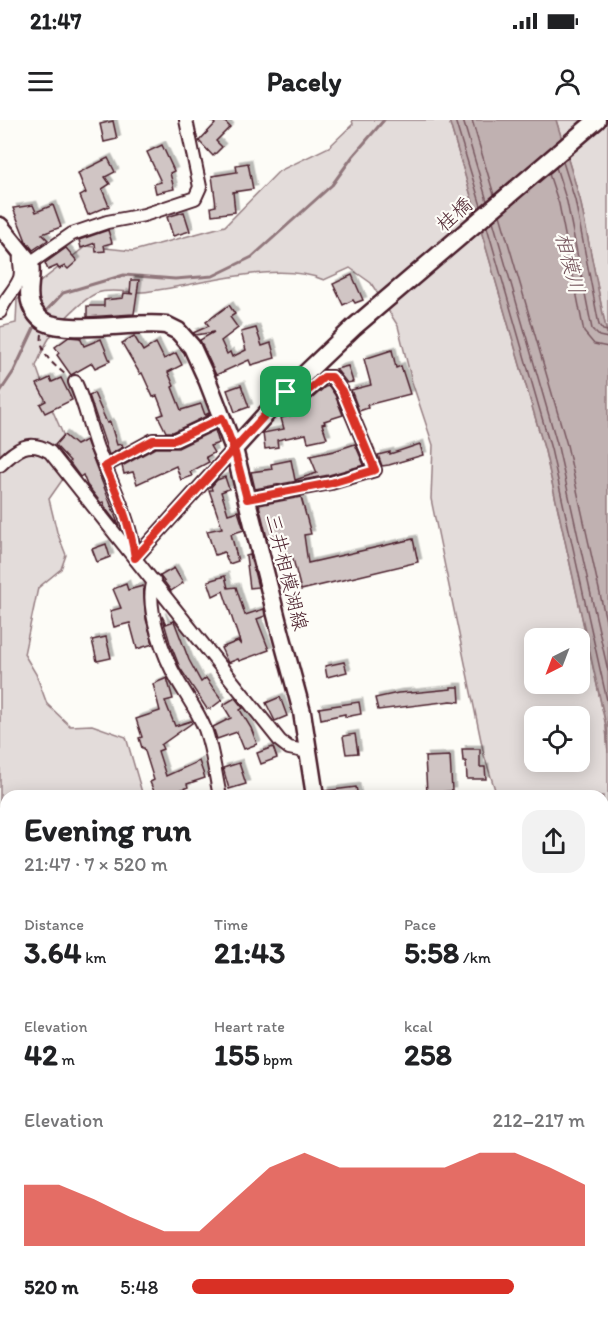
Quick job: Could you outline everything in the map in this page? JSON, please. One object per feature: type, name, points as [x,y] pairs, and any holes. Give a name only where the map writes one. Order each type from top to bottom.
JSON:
[{"type":"main road","name":"桂橋","points":[[234,449],[286,392],[339,340],[597,120]]},
{"type":"main road","points":[[0,226],[25,256],[31,304],[36,314],[47,323]]},
{"type":"main road","name":"三井相模湖線","points":[[47,323],[64,327],[158,324],[173,327],[183,335],[199,360],[234,449],[302,712],[314,790]]},
{"type":"street","points":[[0,312],[20,277],[21,268],[18,261],[25,256],[72,234],[107,222],[144,215],[195,198],[200,187],[186,120]]},
{"type":"street","points":[[247,499],[331,483],[375,470],[342,391],[332,377],[324,377],[295,402],[286,392]]},
{"type":"street","points":[[75,382],[128,524],[135,558]]},
{"type":"street","points":[[105,466],[153,440],[175,440],[222,418]]},
{"type":"street","points":[[0,465],[20,448],[29,445],[38,446],[50,452],[284,746],[309,752]]},
{"type":"street","points":[[135,558],[234,449]]},
{"type":"street","points":[[154,581],[151,601],[155,622],[177,679],[199,714],[206,732],[219,790]]},
{"type":"path","points":[[47,323],[41,335],[42,350],[50,361],[75,382]]},
{"type":"shaded area","points":[[352,120],[449,120],[545,451],[584,628],[524,628],[524,694],[590,694],[590,654],[606,726],[608,790],[495,790],[484,755],[431,499],[433,445],[412,382],[398,326],[371,283],[350,268],[324,280],[305,274],[259,273],[142,292],[97,293],[78,306],[48,340],[36,366],[75,462],[49,499],[57,532],[66,555],[61,569],[38,588],[24,654],[36,674],[47,704],[70,726],[92,725],[126,737],[141,790],[0,790],[0,327],[16,323],[17,300],[86,246],[133,251],[225,226],[279,171],[329,147],[353,124]]},
{"type":"shaded area","points":[[556,120],[608,120],[608,339],[580,199]]},
{"type":"water","name":"相模川","points":[[449,120],[556,120],[580,199],[608,339],[608,753],[606,725],[590,653],[590,628],[584,628],[545,451]]},
{"type":"building","points":[[211,120],[223,120],[230,127],[216,141],[222,147],[213,156],[199,141],[215,124]]},
{"type":"building","points":[[113,121],[117,139],[104,142],[100,124]]},
{"type":"building","points":[[162,145],[174,171],[170,173],[174,189],[156,193],[154,184],[161,182],[147,152]]},
{"type":"building","points":[[108,158],[115,172],[105,177],[110,184],[102,189],[109,206],[88,215],[80,196],[86,193],[78,173]]},
{"type":"building","points":[[248,163],[253,189],[233,192],[235,212],[212,215],[211,207],[216,206],[212,176],[237,172],[236,165]]},
{"type":"building","points":[[33,205],[36,212],[53,205],[61,227],[42,234],[48,240],[33,250],[26,241],[13,208]]},
{"type":"building","points":[[184,212],[190,231],[173,236],[167,217]]},
{"type":"building","points":[[108,230],[112,243],[104,245],[105,251],[96,252],[95,243],[81,248],[79,240]]},
{"type":"building","points":[[66,248],[77,261],[68,269],[65,266],[59,269],[57,266],[48,270],[45,263]]},
{"type":"building","points":[[352,275],[363,300],[355,303],[353,300],[343,305],[333,284]]},
{"type":"building","points":[[131,280],[139,280],[134,314],[87,317],[87,306],[104,306],[104,300],[123,298],[124,293],[133,294],[130,293]]},
{"type":"building","points":[[229,305],[235,314],[230,317],[238,328],[221,341],[227,354],[230,352],[232,357],[246,350],[241,332],[256,328],[262,346],[271,343],[275,358],[251,365],[249,360],[216,375],[200,340],[214,332],[196,335],[193,333],[209,326],[206,322]]},
{"type":"building","points":[[134,336],[143,351],[156,343],[164,359],[176,353],[182,365],[168,372],[181,410],[201,404],[205,415],[209,413],[209,415],[173,432],[166,432],[158,416],[164,414],[157,396],[153,397],[142,373],[140,374],[122,343]]},
{"type":"building","points":[[69,337],[80,338],[84,346],[101,339],[110,361],[95,368],[92,363],[71,375],[57,355],[59,353],[55,347]]},
{"type":"building","points":[[392,350],[396,368],[401,366],[410,394],[367,405],[368,408],[359,411],[351,390],[371,385],[364,359]]},
{"type":"building","points":[[348,366],[353,382],[347,383],[336,369]]},
{"type":"building","points":[[50,378],[52,382],[61,378],[72,400],[45,413],[40,404],[46,401],[37,384]]},
{"type":"building","points":[[241,385],[249,407],[235,412],[227,390]]},
{"type":"building","points":[[329,386],[343,415],[324,421],[325,423],[322,424],[327,438],[308,442],[306,434],[277,440],[278,447],[265,449],[263,433],[284,429],[281,418],[293,415],[291,409],[300,409]]},
{"type":"building","points":[[94,393],[107,423],[110,422],[117,445],[122,444],[123,447],[109,455],[89,395]]},
{"type":"building","points":[[215,430],[219,443],[210,446],[214,453],[206,457],[209,462],[190,472],[192,476],[181,480],[176,466],[137,484],[133,472],[124,474],[122,466],[155,448],[178,448]]},
{"type":"building","points":[[64,435],[76,445],[86,440],[119,526],[103,502],[101,503],[87,485],[83,475],[80,477],[70,461],[55,445]]},
{"type":"building","points":[[355,444],[364,465],[329,475],[255,489],[251,472],[272,469],[271,464],[291,460],[295,480],[317,473],[310,456]]},
{"type":"building","points":[[420,444],[423,455],[382,466],[378,455],[390,452],[390,454]]},
{"type":"building","points":[[225,477],[229,489],[221,492],[228,514],[238,511],[244,530],[231,534],[238,561],[229,564],[224,552],[215,555],[207,531],[222,528],[209,490],[212,490],[211,487],[217,480]]},
{"type":"building","points":[[301,497],[311,534],[304,535],[308,563],[413,539],[418,562],[301,590],[292,555],[281,557],[278,535],[267,538],[259,505]]},
{"type":"building","points":[[106,544],[110,557],[97,562],[92,549]]},
{"type":"building","points":[[250,555],[258,587],[250,588],[246,556]]},
{"type":"building","points":[[174,568],[183,583],[171,591],[160,576]]},
{"type":"building","points":[[225,576],[228,588],[236,587],[245,615],[264,609],[265,616],[257,619],[269,650],[228,663],[221,648],[238,641],[241,645],[223,591],[213,596],[208,581]]},
{"type":"building","points":[[126,584],[128,590],[143,586],[146,619],[153,644],[137,649],[130,623],[114,627],[110,611],[121,608],[113,589]]},
{"type":"building","points":[[162,616],[166,624],[174,621],[189,660],[201,682],[206,678],[222,700],[210,709],[207,709],[180,668]]},
{"type":"building","points":[[106,637],[111,658],[97,661],[92,640]]},
{"type":"building","points":[[344,662],[347,672],[327,677],[325,666]]},
{"type":"building","points":[[167,678],[173,699],[165,701],[175,726],[191,721],[192,723],[161,745],[163,749],[158,751],[166,776],[199,761],[205,778],[187,784],[188,787],[180,790],[153,790],[150,782],[154,780],[139,738],[142,737],[136,719],[160,711],[153,684]]},
{"type":"building","points":[[451,687],[459,687],[460,702],[451,701],[378,710],[375,698],[398,693],[451,689]]},
{"type":"building","points":[[280,697],[287,716],[275,721],[266,703]]},
{"type":"building","points":[[235,698],[243,708],[240,710],[257,744],[244,749],[237,732],[217,739],[213,727],[231,718],[223,705]]},
{"type":"building","points":[[359,702],[361,714],[345,717],[345,714],[321,719],[319,708]]},
{"type":"building","points":[[355,734],[358,753],[346,754],[343,736]]},
{"type":"building","points":[[273,747],[277,758],[261,764],[257,753]]},
{"type":"building","points":[[462,749],[480,749],[480,767],[485,767],[486,779],[467,779],[466,761],[463,761]]},
{"type":"building","points":[[450,756],[452,790],[427,790],[425,757]]},
{"type":"building","points":[[239,763],[246,784],[229,789],[223,768]]},
{"type":"building","points":[[356,787],[357,790],[333,790]]},
{"type":"waterway","points":[[46,311],[63,293],[124,275],[175,279],[213,276],[252,257],[332,185],[384,120]]},
{"type":"waterway","points":[[0,392],[14,371],[37,322]]},
{"type":"route","points":[[286,392],[234,449],[222,418],[175,440],[153,440],[105,466],[133,540],[135,558],[234,449],[247,499],[331,483],[375,470],[342,391],[332,377],[324,377],[295,402],[286,392]]}]
